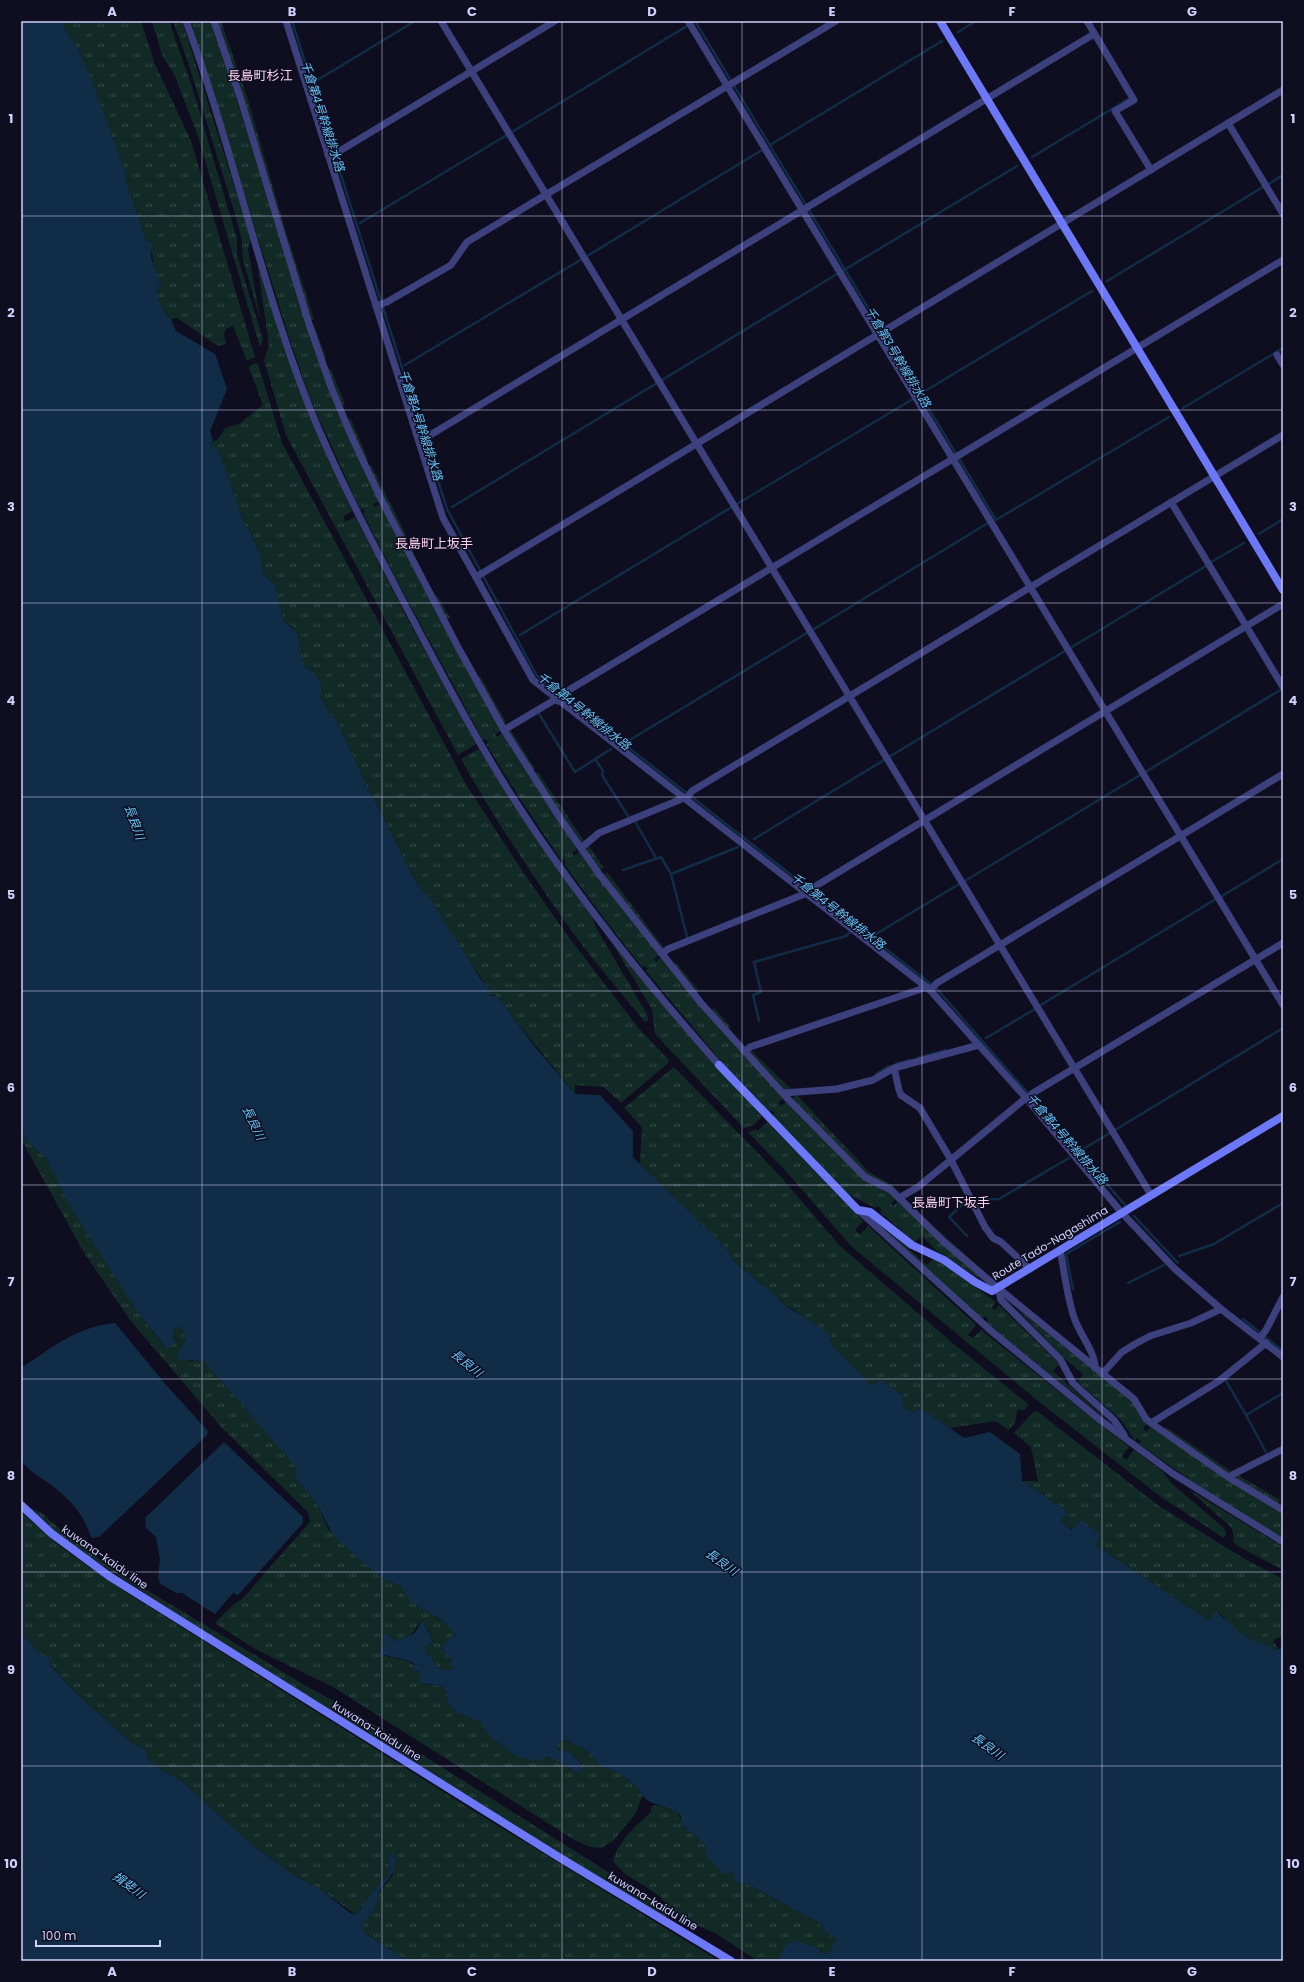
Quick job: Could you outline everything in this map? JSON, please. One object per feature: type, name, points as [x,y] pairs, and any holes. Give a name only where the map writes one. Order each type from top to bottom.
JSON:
[{"type":"main road","points":[[940,21],[1283,590]]},
{"type":"main road","name":"Route Tado-Nagashima","points":[[719,1065],[858,1210],[870,1212],[912,1245],[944,1260],[992,1291],[1283,1116]]},
{"type":"main road","name":"kuwana-kaidu line","points":[[21,1505],[51,1533],[115,1580],[557,1856],[731,1961]]},
{"type":"street","points":[[186,21],[281,327],[307,399],[326,447],[390,576],[481,744],[518,806],[607,929],[678,1019],[719,1065]]},
{"type":"street","points":[[214,21],[241,100],[309,324],[331,387],[382,501],[459,649],[504,730],[581,848],[701,1003],[784,1094],[865,1177],[891,1190],[944,1242],[1134,1400],[1146,1419],[1151,1423],[1228,1477],[1283,1510]]},
{"type":"street","points":[[286,21],[329,155],[380,305],[422,438],[443,518],[477,576],[530,675],[686,798],[932,987],[979,1045],[1028,1097],[1122,1213],[1174,1268],[1221,1309],[1261,1337],[1283,1357]]},
{"type":"street","points":[[441,21],[1151,1195]]},
{"type":"street","points":[[329,155],[338,152],[555,21]]},
{"type":"street","points":[[688,21],[731,84],[956,457],[1031,586],[1283,1005]]},
{"type":"street","points":[[380,305],[451,265],[467,242],[836,21]]},
{"type":"street","points":[[1087,21],[1134,100],[1115,111],[1151,170]]},
{"type":"street","points":[[422,438],[806,209],[1094,34]]},
{"type":"street","points":[[477,576],[1283,90]]},
{"type":"street","points":[[1228,123],[1283,214]]},
{"type":"street","points":[[504,730],[560,698],[772,568],[1283,260]]},
{"type":"street","points":[[1277,355],[1283,365]]},
{"type":"street","points":[[581,848],[599,833],[686,798],[692,791],[1283,435]]},
{"type":"street","points":[[1171,502],[1283,687]]},
{"type":"street","points":[[662,954],[668,949],[810,892],[924,820],[1283,604]]},
{"type":"street","points":[[745,1052],[750,1047],[932,987],[1283,774]]},
{"type":"street","points":[[899,1198],[918,1187],[1028,1097],[1283,943]]},
{"type":"street","points":[[784,1094],[837,1089],[873,1080],[894,1068],[979,1045]]},
{"type":"street","points":[[894,1068],[901,1095],[920,1108],[951,1160],[985,1227],[993,1238],[1001,1242],[1030,1269]]},
{"type":"street","points":[[858,1210],[990,1330],[1099,1419],[1172,1472],[1283,1542]]},
{"type":"street","points":[[1060,1250],[1070,1302],[1076,1321],[1095,1360],[1095,1368]]},
{"type":"street","points":[[998,1288],[1001,1300],[1060,1359],[1073,1383],[1114,1420],[1128,1440]]},
{"type":"street","points":[[1261,1337],[1283,1297]]},
{"type":"street","points":[[1102,1374],[1122,1352],[1135,1344],[1150,1336],[1191,1323],[1221,1309]]},
{"type":"street","points":[[1151,1423],[1219,1381],[1266,1343]]},
{"type":"street","points":[[1228,1477],[1283,1449]]},
{"type":"green space","points":[[64,21],[141,21],[154,62],[191,141],[255,357],[247,361],[233,326],[226,329],[224,334],[226,344],[218,346],[177,318],[169,319],[168,314],[162,310],[157,290],[157,286],[161,285],[155,269],[150,242],[146,240],[125,178],[125,172],[81,55],[64,26]]},
{"type":"green space","points":[[152,21],[169,21],[192,87],[237,239],[237,255],[263,339],[260,347],[198,136],[175,76],[162,55]]},
{"type":"green space","points":[[173,21],[182,21],[251,239],[248,249],[260,319],[243,260],[242,241],[236,217],[187,59]]},
{"type":"green space","points":[[190,21],[212,21],[307,325],[380,500],[373,504],[375,507],[380,504],[501,730],[495,734],[497,737],[504,733],[577,849],[572,853],[574,856],[579,852],[659,955],[654,959],[656,962],[661,957],[784,1098],[778,1103],[781,1106],[787,1101],[865,1181],[889,1192],[896,1198],[891,1204],[893,1206],[899,1201],[990,1285],[938,1252],[922,1236],[915,1242],[880,1212],[882,1210],[878,1206],[876,1208],[848,1194],[772,1116],[775,1113],[771,1110],[769,1112],[722,1062],[646,971],[648,969],[645,966],[643,968],[606,921],[564,864],[566,862],[564,859],[561,860],[523,803],[486,744],[488,742],[486,739],[483,740],[393,573],[363,513],[365,512],[363,509],[361,510],[310,398],[288,334]]},
{"type":"green space","points":[[217,21],[221,21],[248,100],[285,229],[314,319],[310,321]]},
{"type":"green space","points":[[257,260],[323,448],[352,511],[343,517],[345,522],[355,517],[409,622],[476,744],[458,755],[286,435],[264,360],[269,346]]},
{"type":"green space","points":[[313,323],[326,357],[322,358],[312,326]]},
{"type":"green space","points":[[255,363],[258,364],[282,443],[467,786],[523,872],[567,935],[640,1030],[669,1060],[668,1063],[621,1103],[604,1087],[575,1085],[575,1094],[495,995],[489,996],[491,991],[466,957],[429,897],[417,884],[366,784],[335,717],[330,715],[320,696],[313,671],[306,668],[300,653],[300,645],[293,627],[285,622],[283,618],[275,585],[263,573],[261,557],[250,531],[245,526],[218,450],[210,444],[219,438],[225,428],[239,424],[263,405],[249,368]]},
{"type":"green space","points":[[328,368],[331,370],[345,404],[343,405],[333,386]]},
{"type":"green space","points":[[351,419],[368,460],[365,461],[347,421]]},
{"type":"green space","points":[[371,465],[406,535],[402,536],[368,466]]},
{"type":"green space","points":[[437,595],[450,618],[446,620],[434,597]]},
{"type":"green space","points":[[480,676],[506,722],[504,723],[477,678]]},
{"type":"green space","points":[[510,729],[535,769],[532,771],[508,730]]},
{"type":"green space","points":[[479,749],[534,836],[593,919],[596,928],[647,1014],[648,1020],[645,1022],[571,930],[500,825],[461,759]]},
{"type":"green space","points":[[538,772],[584,841],[580,843],[535,774]]},
{"type":"green space","points":[[589,846],[604,868],[599,870],[585,851]]},
{"type":"green space","points":[[607,872],[664,948],[663,949],[603,875]]},
{"type":"green space","points":[[609,938],[677,1022],[762,1117],[753,1125],[744,1128],[655,1034],[652,1009]]},
{"type":"green space","points":[[676,963],[699,991],[696,992],[674,965]]},
{"type":"green space","points":[[714,1008],[731,1027],[727,1030],[712,1010]]},
{"type":"green space","points":[[750,1049],[791,1089],[784,1090],[748,1052]]},
{"type":"green space","points":[[674,1067],[780,1176],[839,1245],[955,1345],[1028,1404],[1023,1411],[1020,1409],[1017,1411],[1015,1423],[1008,1430],[996,1421],[950,1428],[921,1408],[913,1412],[904,1408],[903,1395],[881,1380],[872,1386],[832,1346],[830,1339],[794,1310],[783,1304],[768,1288],[759,1283],[751,1274],[744,1271],[732,1259],[727,1249],[640,1164],[642,1127],[624,1108]]},
{"type":"green space","points":[[797,1095],[869,1172],[892,1185],[899,1192],[897,1193],[868,1176],[794,1102],[793,1098]]},
{"type":"green space","points":[[767,1122],[863,1221],[855,1230],[860,1235],[868,1226],[976,1325],[968,1335],[973,1338],[981,1330],[1129,1447],[1122,1456],[1126,1460],[1134,1450],[1163,1472],[1172,1484],[1224,1528],[1226,1534],[1224,1538],[1161,1497],[1037,1400],[852,1247],[785,1170],[748,1132],[758,1131]]},
{"type":"green space","points":[[21,1131],[31,1145],[46,1158],[137,1311],[164,1346],[172,1344],[175,1340],[173,1336],[175,1328],[181,1327],[186,1337],[184,1344],[187,1361],[204,1361],[297,1467],[297,1478],[317,1504],[328,1529],[383,1579],[401,1586],[416,1605],[446,1623],[456,1635],[449,1638],[441,1647],[451,1658],[451,1665],[455,1669],[441,1670],[435,1665],[431,1656],[425,1653],[425,1647],[433,1642],[426,1626],[421,1621],[409,1637],[396,1641],[388,1634],[385,1643],[378,1653],[411,1663],[416,1667],[420,1674],[423,1684],[442,1686],[448,1694],[447,1703],[460,1714],[480,1722],[489,1735],[544,1758],[555,1759],[572,1770],[582,1764],[570,1752],[557,1749],[557,1743],[564,1740],[570,1741],[594,1757],[599,1765],[621,1774],[638,1788],[642,1796],[636,1813],[613,1841],[601,1848],[590,1847],[573,1839],[333,1687],[255,1649],[215,1623],[233,1605],[242,1599],[310,1522],[308,1512],[222,1428],[130,1320],[83,1251],[21,1139]]},
{"type":"green space","points":[[903,1197],[996,1282],[994,1283],[902,1199]]},
{"type":"green space","points":[[874,1218],[927,1265],[934,1258],[996,1302],[992,1308],[995,1310],[999,1305],[1059,1364],[1053,1371],[1110,1422],[986,1322],[988,1319],[985,1316],[982,1319],[929,1272]]},
{"type":"green space","points":[[1017,1309],[1133,1402],[1147,1423],[1143,1429],[1146,1432],[1151,1426],[1283,1513],[1283,1538],[1212,1495],[1139,1444],[1141,1441],[1137,1438],[1135,1441],[1121,1420],[1078,1382],[1083,1374],[1064,1358]]},
{"type":"green space","points":[[1034,1411],[1038,1412],[1159,1506],[1243,1558],[1283,1579],[1283,1636],[1273,1640],[1278,1649],[1277,1651],[1255,1642],[1235,1630],[1218,1611],[1209,1621],[1095,1545],[1079,1521],[1073,1530],[1061,1521],[1068,1512],[1022,1481],[1038,1481],[1031,1447],[1014,1433]]},
{"type":"green space","points":[[1166,1427],[1232,1472],[1227,1473],[1164,1430]]},
{"type":"green space","points":[[1238,1475],[1280,1500],[1277,1505],[1237,1480]]},
{"type":"green space","points":[[1188,1489],[1283,1547],[1283,1570],[1236,1545],[1234,1543],[1231,1527]]},
{"type":"green space","points":[[30,1508],[42,1513],[62,1531],[115,1571],[308,1687],[354,1712],[605,1870],[655,1903],[665,1913],[667,1919],[228,1647],[91,1558],[56,1532]]},
{"type":"green space","points":[[21,1512],[61,1547],[124,1591],[480,1815],[719,1961],[407,1961],[363,1932],[363,1923],[370,1915],[376,1904],[380,1891],[393,1875],[393,1852],[390,1855],[389,1874],[371,1894],[356,1915],[323,1891],[293,1874],[251,1844],[179,1779],[161,1770],[147,1758],[138,1745],[134,1745],[79,1696],[50,1664],[52,1657],[42,1656],[21,1633]]},
{"type":"green space","points":[[657,1805],[678,1812],[684,1828],[700,1838],[707,1848],[706,1851],[734,1875],[738,1884],[746,1883],[818,1922],[825,1931],[837,1939],[829,1953],[824,1954],[820,1950],[779,1958],[778,1961],[758,1961],[715,1933],[687,1921],[672,1910],[658,1895],[624,1873],[613,1861],[619,1846],[651,1812],[651,1807]]},
{"type":"water","name":"長良川","points":[[21,21],[64,21],[64,26],[81,55],[125,171],[125,178],[146,240],[150,242],[152,246],[151,258],[161,285],[157,286],[161,307],[171,319],[176,331],[215,354],[227,389],[210,431],[213,441],[210,444],[217,448],[221,457],[245,526],[250,531],[261,557],[263,573],[275,585],[283,618],[285,622],[296,631],[300,645],[300,653],[306,668],[314,672],[322,686],[320,696],[330,715],[335,717],[366,784],[417,884],[429,897],[480,978],[492,992],[489,996],[497,996],[536,1048],[575,1094],[600,1095],[633,1131],[633,1157],[727,1249],[732,1259],[744,1271],[751,1274],[759,1283],[768,1288],[783,1304],[831,1335],[830,1339],[832,1346],[872,1386],[881,1380],[903,1395],[904,1408],[913,1412],[921,1408],[964,1438],[990,1432],[1020,1454],[1022,1481],[1068,1512],[1061,1521],[1072,1530],[1080,1520],[1101,1535],[1095,1545],[1209,1621],[1217,1611],[1234,1628],[1254,1641],[1274,1650],[1283,1648],[1283,1961],[778,1961],[784,1947],[794,1940],[816,1948],[825,1954],[829,1953],[837,1939],[825,1931],[818,1922],[746,1883],[738,1884],[731,1872],[724,1874],[721,1872],[705,1854],[707,1848],[698,1837],[681,1825],[681,1816],[678,1812],[650,1802],[642,1796],[638,1788],[621,1774],[599,1765],[592,1755],[581,1747],[570,1741],[564,1740],[557,1743],[557,1749],[570,1752],[584,1767],[581,1771],[576,1772],[549,1757],[536,1761],[514,1755],[489,1735],[480,1722],[460,1714],[447,1703],[448,1694],[442,1686],[420,1683],[419,1671],[413,1670],[415,1664],[406,1660],[378,1653],[385,1643],[383,1634],[388,1634],[396,1641],[408,1637],[414,1633],[423,1621],[433,1642],[425,1647],[425,1653],[431,1656],[435,1665],[441,1670],[455,1669],[450,1664],[452,1661],[441,1647],[449,1638],[456,1635],[442,1620],[410,1602],[401,1586],[383,1579],[334,1537],[317,1504],[296,1478],[296,1467],[204,1361],[180,1360],[177,1354],[184,1344],[186,1337],[181,1327],[175,1328],[173,1336],[175,1342],[167,1349],[137,1311],[68,1202],[46,1158],[31,1145],[21,1131]]},
{"type":"water","points":[[115,1323],[167,1386],[208,1431],[207,1435],[99,1537],[91,1538],[81,1516],[67,1498],[50,1484],[33,1473],[21,1460],[21,1368],[65,1339],[77,1333],[101,1325]]},
{"type":"water","points":[[224,1442],[303,1517],[303,1523],[238,1595],[233,1593],[215,1614],[182,1593],[176,1593],[161,1584],[158,1579],[160,1559],[156,1537],[146,1528],[145,1518]]},
{"type":"water","name":"揖斐川","points":[[21,1633],[42,1656],[51,1655],[50,1665],[79,1696],[134,1745],[143,1749],[147,1758],[161,1770],[179,1779],[251,1844],[293,1874],[323,1891],[350,1913],[356,1915],[371,1894],[389,1874],[390,1855],[393,1852],[395,1859],[394,1869],[378,1894],[377,1902],[373,1911],[363,1923],[363,1932],[407,1961],[21,1961]]},
{"type":"waterway","name":"千倉第4号幹線排水路","points":[[292,21],[447,509],[537,676],[937,989],[1125,1205]]},
{"type":"waterway","points":[[316,81],[415,21]]},
{"type":"waterway","name":"千倉第3号幹線排水路","points":[[695,21],[996,520],[1169,417]]},
{"type":"waterway","points":[[958,32],[976,21]]},
{"type":"waterway","points":[[512,132],[687,26]]},
{"type":"waterway","points":[[770,145],[942,41]]},
{"type":"waterway","points":[[1032,157],[1130,98]]},
{"type":"waterway","points":[[360,223],[507,135]]},
{"type":"waterway","points":[[587,256],[762,150]]},
{"type":"waterway","points":[[844,270],[1017,166]]},
{"type":"waterway","points":[[1269,184],[1283,175]]},
{"type":"waterway","points":[[1107,281],[1263,187]]},
{"type":"waterway","points":[[405,365],[582,259]]},
{"type":"waterway","points":[[662,380],[837,274]]},
{"type":"waterway","points":[[925,391],[1092,291]]},
{"type":"waterway","points":[[1183,408],[1283,348]]},
{"type":"waterway","points":[[452,507],[657,383]]},
{"type":"waterway","points":[[737,504],[913,399]]},
{"type":"waterway","points":[[520,635],[732,507]]},
{"type":"waterway","points":[[1259,534],[1283,519]]},
{"type":"waterway","points":[[814,629],[988,523]]},
{"type":"waterway","points":[[1211,562],[1244,543]]},
{"type":"waterway","points":[[1072,647],[1206,566]]},
{"type":"waterway","points":[[628,741],[807,633]]},
{"type":"waterway","points":[[889,757],[1065,651]]},
{"type":"waterway","points":[[1147,771],[1282,689]]},
{"type":"waterway","points":[[539,714],[575,772],[611,749]]},
{"type":"waterway","points":[[595,759],[603,771],[602,775],[628,816]]},
{"type":"waterway","points":[[754,839],[884,760]]},
{"type":"waterway","points":[[965,881],[1140,775]]},
{"type":"waterway","points":[[636,823],[656,858]]},
{"type":"waterway","points":[[623,870],[661,857],[671,874],[738,847]]},
{"type":"waterway","points":[[1222,896],[1283,859]]},
{"type":"waterway","points":[[671,874],[687,937]]},
{"type":"waterway","points":[[876,934],[959,884]]},
{"type":"waterway","points":[[1039,1006],[1216,899]]},
{"type":"waterway","points":[[759,1021],[753,995],[761,992],[754,962],[846,936],[849,933]]},
{"type":"waterway","points":[[986,1038],[1035,1009]]},
{"type":"waterway","points":[[1115,1130],[1283,1028]]},
{"type":"waterway","points":[[918,1058],[946,1050]]},
{"type":"waterway","points":[[896,1064],[910,1060]]},
{"type":"waterway","points":[[876,1074],[889,1066]]},
{"type":"waterway","points":[[1083,1149],[1110,1133]]},
{"type":"waterway","points":[[976,1200],[999,1199],[1069,1158]]},
{"type":"waterway","points":[[967,1197],[968,1199],[949,1217],[967,1236]]},
{"type":"waterway","points":[[1179,1256],[1214,1244],[1283,1203]]},
{"type":"waterway","name":"千倉第4号幹線排水路","points":[[1134,1216],[1178,1263]]},
{"type":"waterway","points":[[1073,1289],[1066,1254],[1120,1222]]},
{"type":"waterway","points":[[1128,1283],[1164,1265]]},
{"type":"waterway","name":"千倉第4号幹線排水路","points":[[1243,1319],[1283,1351]]},
{"type":"waterway","points":[[1226,1381],[1246,1415]]},
{"type":"waterway","points":[[1266,1452],[1246,1415],[1283,1393]]},
{"type":"district","name":"長島町杉江","points":[[260,75]]},
{"type":"district","name":"長島町上坂手","points":[[434,543]]},
{"type":"district","name":"長島町下坂手","points":[[951,1202]]}]
